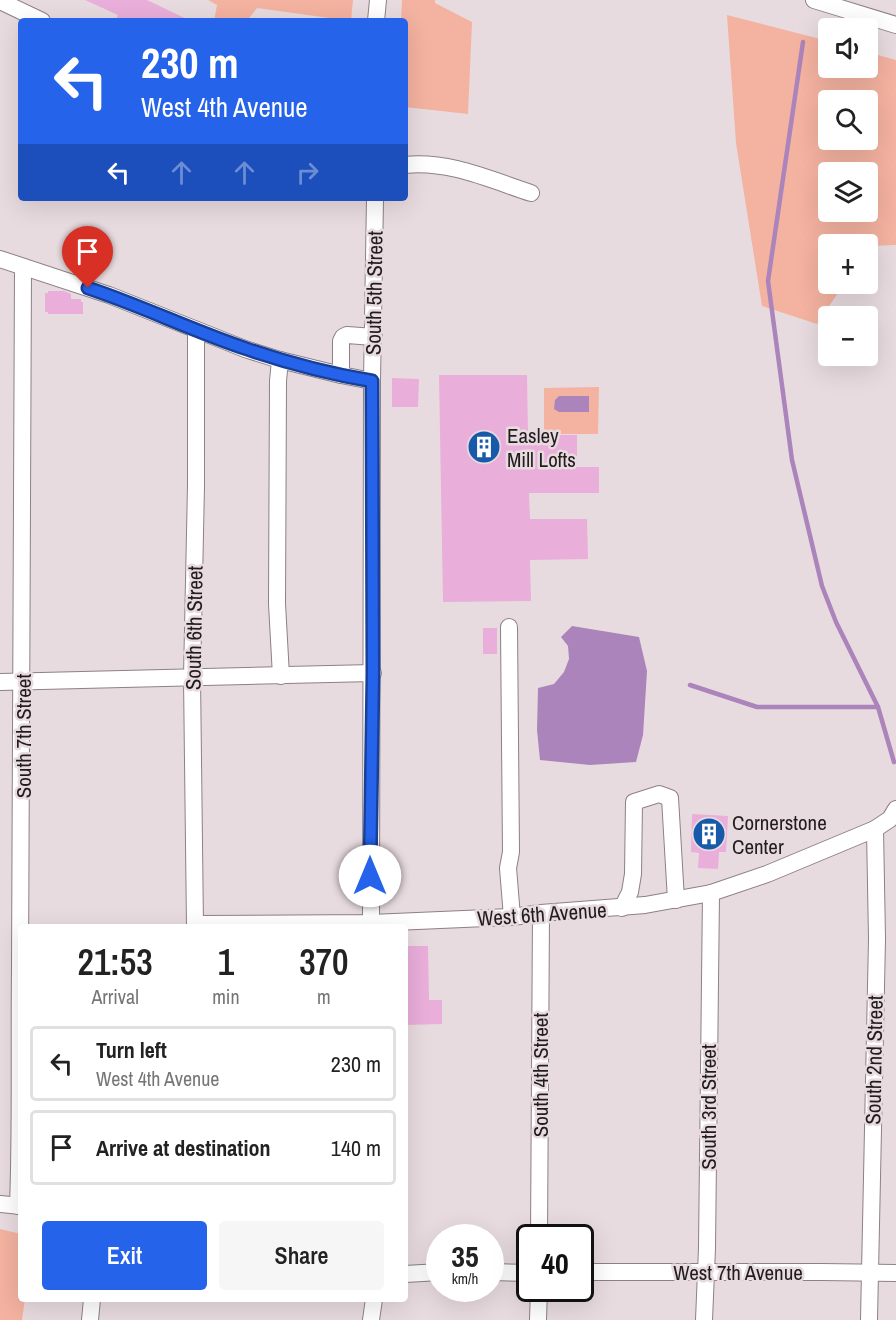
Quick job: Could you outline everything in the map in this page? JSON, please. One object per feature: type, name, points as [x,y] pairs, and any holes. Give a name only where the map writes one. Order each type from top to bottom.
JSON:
[{"type":"street","points":[[376,18],[378,0]]},
{"type":"street","points":[[814,0],[896,25]]},
{"type":"street","points":[[0,1],[36,18]]},
{"type":"street","points":[[408,165],[420,163],[460,170],[531,193]]},
{"type":"street","name":"South 5th Street","points":[[371,924],[372,381],[375,201]]},
{"type":"street","points":[[0,259],[109,295],[245,349],[280,360],[372,381]]},
{"type":"street","name":"South 7th Street","points":[[21,924],[23,267]]},
{"type":"street","name":"South 6th Street","points":[[195,924],[192,677],[196,330]]},
{"type":"street","points":[[340,375],[343,337],[347,335],[374,337]]},
{"type":"street","points":[[280,360],[277,604],[280,676]]},
{"type":"street","points":[[509,627],[511,852],[508,868],[512,917]]},
{"type":"street","points":[[0,682],[373,673]]},
{"type":"street","points":[[622,908],[630,892],[633,874],[634,802],[659,794],[670,798],[676,900]]},
{"type":"street","points":[[875,829],[890,819],[896,809]]},
{"type":"street","name":"West 6th Avenue","points":[[389,924],[622,908],[711,894],[767,874],[875,829]]},
{"type":"street","name":"South 2nd Street","points":[[869,1320],[877,939],[875,829]]},
{"type":"street","name":"South 3rd Street","points":[[704,1320],[711,894]]},
{"type":"street","name":"South 4th Street","points":[[539,1224],[541,913]]},
{"type":"street","points":[[0,1204],[18,1206]]},
{"type":"street","name":"West 7th Avenue","points":[[594,1272],[896,1273]]},
{"type":"street","points":[[408,1274],[426,1273]]},
{"type":"street","points":[[90,1320],[92,1302]]},
{"type":"street","points":[[371,1320],[374,1302]]},
{"type":"street","points":[[538,1320],[539,1302]]},
{"type":"shaded area","points":[[208,0],[353,0],[351,18],[329,18],[257,8],[249,18],[215,18],[217,5]]},
{"type":"shaded area","points":[[402,0],[435,0],[435,3],[472,22],[468,114],[408,107],[408,18],[401,18]]},
{"type":"shaded area","points":[[727,15],[818,38],[818,78],[878,78],[878,55],[896,60],[896,245],[878,246],[878,234],[818,234],[818,294],[837,294],[829,306],[818,306],[817,324],[762,306],[736,143]]},
{"type":"shaded area","points":[[599,387],[598,434],[544,434],[544,388]]},
{"type":"shaded area","points":[[559,396],[589,396],[589,412],[559,412],[554,409],[555,400]]},
{"type":"shaded area","points":[[572,626],[639,637],[647,671],[643,735],[636,762],[590,765],[540,760],[537,730],[538,688],[554,684],[564,672],[569,659],[568,646],[561,637]]},
{"type":"shaded area","points":[[0,1229],[18,1233],[18,1302],[25,1302],[22,1320],[0,1320]]},
{"type":"building","points":[[85,0],[147,0],[185,18],[116,18],[118,15]]},
{"type":"building","points":[[64,291],[71,294],[71,299],[81,299],[83,314],[48,314],[45,312],[45,293]]},
{"type":"building","name":"Easley Mill Lofts","points":[[439,375],[527,375],[528,435],[577,435],[577,467],[599,467],[599,493],[529,493],[530,519],[587,519],[588,559],[530,560],[531,601],[443,602]]},
{"type":"building","points":[[392,378],[419,379],[418,407],[392,407]]},
{"type":"building","points":[[483,628],[497,628],[497,654],[483,654]]},
{"type":"building","name":"Cornerstone Center","points":[[692,814],[728,816],[726,852],[719,852],[718,869],[698,868],[699,853],[691,852]]},
{"type":"building","points":[[408,946],[428,946],[429,1000],[442,1000],[442,1024],[408,1025]]},
{"type":"waterway","points":[[803,42],[768,281],[792,460],[822,586],[836,622],[878,707],[894,762]]},
{"type":"waterway","points":[[690,685],[757,707],[878,707]]},
{"type":"place","name":"Easley Mill Lofts","points":[[484,447]]},
{"type":"place","name":"Cornerstone Center","points":[[709,834]]},
{"type":"route","points":[[88,288],[245,349],[280,360],[372,381],[373,673],[370,876]]}]
